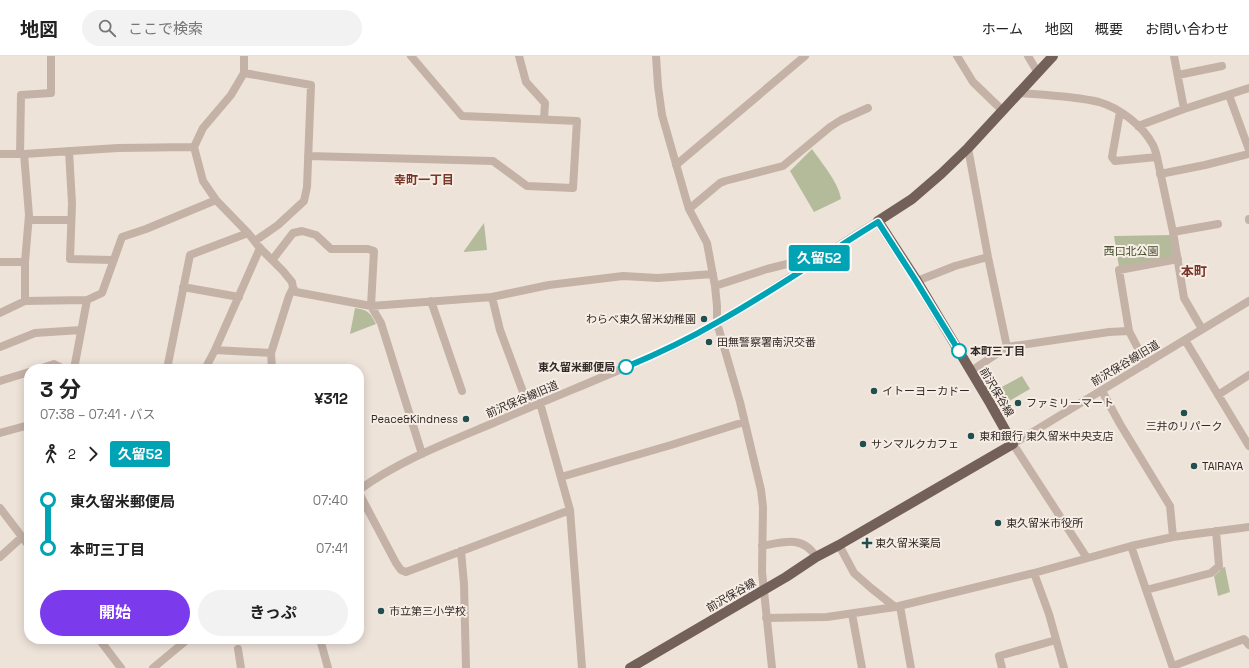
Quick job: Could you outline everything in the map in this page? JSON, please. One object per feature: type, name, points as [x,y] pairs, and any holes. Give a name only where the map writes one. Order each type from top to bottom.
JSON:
[{"type":"main road","points":[[878,222],[912,199],[941,174],[968,148],[1053,56]]},
{"type":"main road","name":"前沢保谷線","points":[[630,668],[816,557],[1013,444],[990,403],[916,281],[878,222]]},
{"type":"street","points":[[26,301],[25,262],[29,220],[22,154],[21,95],[51,92],[51,56]]},
{"type":"street","points":[[244,56],[244,73],[231,95],[203,128],[194,147],[203,181],[216,200],[273,259],[292,282],[293,288],[296,292],[300,294],[371,306],[492,297],[549,285],[623,276],[658,278],[713,274]]},
{"type":"street","points":[[308,156],[493,161],[527,186],[573,188],[578,121],[462,116],[411,56]]},
{"type":"street","points":[[519,56],[526,82],[545,103],[544,119]]},
{"type":"street","points":[[656,56],[659,100],[662,115],[690,209],[707,243],[715,286],[717,323],[763,498],[762,572],[772,668]]},
{"type":"street","points":[[676,165],[805,56]]},
{"type":"street","points":[[958,56],[973,82],[1003,111]]},
{"type":"street","points":[[1028,56],[1038,73]]},
{"type":"street","points":[[1174,56],[1184,109]]},
{"type":"street","points":[[1178,75],[1222,66]]},
{"type":"street","points":[[208,364],[239,297],[258,245],[278,224],[304,201],[307,187],[311,85],[244,73]]},
{"type":"street","points":[[1138,126],[1249,88]]},
{"type":"street","points":[[1019,93],[1051,95],[1099,102],[1120,112],[1138,126],[1154,146],[1174,232],[1184,298],[1202,329]]},
{"type":"street","points":[[1229,95],[1246,134],[1249,150]]},
{"type":"street","points":[[690,209],[720,183],[783,166],[830,126],[868,108]]},
{"type":"street","points":[[1120,112],[1112,157],[1115,161],[1157,157]]},
{"type":"street","points":[[0,154],[118,148],[194,147]]},
{"type":"street","points":[[968,148],[988,257],[1007,347]]},
{"type":"street","points":[[69,151],[72,203],[70,259],[113,260]]},
{"type":"street","points":[[1160,174],[1249,154]]},
{"type":"street","points":[[0,313],[26,301],[87,300],[102,293],[122,237],[146,229],[216,200]]},
{"type":"street","points":[[29,220],[71,220]]},
{"type":"street","name":"前沢保谷線旧道","points":[[364,488],[375,480],[422,454],[602,378],[673,346],[717,323],[777,287],[878,222]]},
{"type":"street","points":[[1174,232],[1218,224]]},
{"type":"street","points":[[273,259],[293,233],[302,231],[316,235],[331,249],[368,249],[374,251],[371,306],[381,323],[422,454]]},
{"type":"street","points":[[168,364],[190,255],[248,233]]},
{"type":"street","points":[[916,281],[955,266],[988,257]]},
{"type":"street","points":[[1146,364],[1129,330],[1119,270],[1178,259]]},
{"type":"street","points":[[715,286],[767,269],[799,261],[803,269]]},
{"type":"street","points":[[0,262],[25,262]]},
{"type":"street","points":[[183,287],[239,297]]},
{"type":"street","points":[[272,364],[271,353],[289,296],[293,288]]},
{"type":"street","points":[[492,297],[500,330],[529,408]]},
{"type":"street","points":[[75,364],[87,300]]},
{"type":"street","name":"前沢保谷線旧道","points":[[1013,444],[1249,301]]},
{"type":"street","points":[[431,302],[462,391]]},
{"type":"street","points":[[0,346],[35,333],[81,330]]},
{"type":"street","points":[[970,371],[1007,347],[1129,330]]},
{"type":"street","points":[[1185,340],[1249,446]]},
{"type":"street","points":[[215,350],[271,353]]},
{"type":"street","points":[[0,381],[24,374]]},
{"type":"street","points":[[1218,395],[1249,375]]},
{"type":"street","points":[[1102,391],[1120,424],[1170,506],[1173,537]]},
{"type":"street","points":[[540,403],[570,510],[582,668]]},
{"type":"street","points":[[561,476],[671,445],[744,422]]},
{"type":"street","points":[[0,433],[24,426]]},
{"type":"street","points":[[1013,444],[1087,558]]},
{"type":"street","points":[[364,501],[401,570],[406,572],[570,510]]},
{"type":"street","points":[[0,508],[24,540]]},
{"type":"street","points":[[766,618],[819,618],[898,606],[1034,573],[1131,546],[1173,537],[1249,527]]},
{"type":"street","points":[[1146,590],[1212,573],[1220,566],[1216,531]]},
{"type":"street","points":[[0,557],[22,537]]},
{"type":"street","points":[[762,546],[795,541],[812,550],[816,557]]},
{"type":"street","points":[[839,545],[854,573],[871,588],[898,606],[911,668]]},
{"type":"street","points":[[1131,546],[1173,667],[1244,639],[1249,645]]},
{"type":"street","points":[[461,551],[464,584],[466,668]]},
{"type":"street","points":[[1034,573],[1049,614],[1063,668]]},
{"type":"street","points":[[852,614],[862,668]]},
{"type":"street","points":[[1002,668],[999,656],[1056,640]]},
{"type":"street","points":[[103,644],[121,668]]},
{"type":"street","points":[[153,668],[182,644]]},
{"type":"street","points":[[321,644],[328,668]]},
{"type":"street","points":[[238,649],[241,668]]},
{"type":"green space","points":[[812,149],[825,166],[837,186],[841,199],[814,212],[790,171]]},
{"type":"green space","points":[[484,223],[487,250],[464,252],[464,251]]},
{"type":"green space","name":"西口北公園","points":[[1171,235],[1176,259],[1119,267],[1114,236]]},
{"type":"green space","points":[[355,308],[368,312],[376,324],[350,334]]},
{"type":"green space","points":[[1022,376],[1030,389],[1004,404],[996,390]]},
{"type":"green space","points":[[1225,567],[1230,592],[1218,596],[1214,576],[1220,571],[1221,568]]},
{"type":"bus line","name":"久留52","points":[[626,367],[696,335],[717,323],[777,287],[827,253],[878,222],[959,351]]},
{"type":"place","name":"わらべ東久留米幼稚園","points":[[704,319]]},
{"type":"place","name":"田無警察署南沢交番","points":[[709,342]]},
{"type":"place","name":"本町三丁目","points":[[959,351]]},
{"type":"place","name":"東久留米郵便局","points":[[626,367]]},
{"type":"place","name":"イトーヨーカドー","points":[[874,391]]},
{"type":"place","name":"ファミリーマート","points":[[1018,403]]},
{"type":"place","name":"三井のリパーク","points":[[1184,413]]},
{"type":"place","name":"Peace&Kindness","points":[[466,419]]},
{"type":"place","name":"東和銀行 東久留米中央支店","points":[[971,436]]},
{"type":"place","name":"サンマルクカフェ","points":[[863,444]]},
{"type":"place","name":"TAIRAYA","points":[[1194,466]]},
{"type":"place","name":"東久留米市役所","points":[[998,523]]},
{"type":"place","name":"東久留米薬局","points":[[867,543]]},
{"type":"place","name":"市立第三小学校","points":[[381,611]]},
{"type":"district","name":"幸町一丁目","points":[[424,180]]},
{"type":"district","name":"本町","points":[[1194,271]]}]
